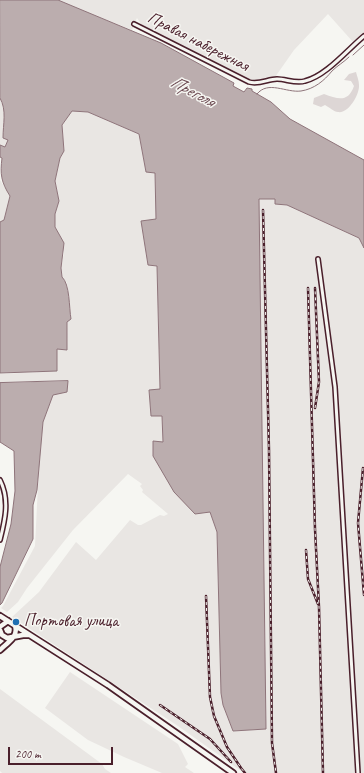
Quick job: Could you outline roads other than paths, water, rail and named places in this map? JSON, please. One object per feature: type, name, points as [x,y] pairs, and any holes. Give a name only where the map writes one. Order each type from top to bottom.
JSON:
[{"type":"main road","points":[[0,616],[108,685],[233,773]]},
{"type":"main road","points":[[8,621],[0,627],[4,637],[12,638],[20,635],[30,636]]},
{"type":"main road","points":[[0,650],[16,632],[15,626]]},
{"type":"street","name":"Правая набережная","points":[[134,24],[249,82],[255,83],[276,79],[303,82],[314,78],[329,67],[364,36]]},
{"type":"street","points":[[318,258],[334,387],[358,773]]},
{"type":"street","points":[[0,480],[3,487],[6,507],[0,540]]},
{"type":"water","name":"Преголя","points":[[0,0],[58,0],[161,43],[234,83],[233,86],[244,92],[247,88],[252,89],[252,91],[271,102],[290,119],[364,160],[364,248],[359,238],[287,205],[275,204],[275,199],[259,199],[266,729],[233,731],[223,705],[221,693],[217,532],[210,512],[195,514],[174,492],[153,456],[153,441],[163,442],[162,416],[151,416],[149,390],[160,389],[157,266],[148,265],[141,221],[156,219],[155,173],[146,172],[139,134],[88,112],[72,111],[62,125],[64,151],[60,158],[55,181],[59,201],[55,214],[55,227],[64,243],[61,268],[62,277],[65,280],[68,290],[71,319],[67,322],[67,350],[57,349],[57,371],[0,373],[0,222],[4,220],[10,196],[2,178],[2,158],[0,157],[0,145],[5,147],[8,140],[3,138],[4,112],[0,98]]},
{"type":"water","points":[[68,381],[67,392],[53,395],[43,422],[37,490],[33,505],[33,539],[0,605],[0,567],[11,524],[15,491],[14,451],[0,442],[0,383]]},
{"type":"waterway","points":[[353,55],[364,45]]},
{"type":"waterway","points":[[257,94],[261,90],[272,87],[295,91],[310,88],[322,81],[349,57]]},
{"type":"railway","points":[[263,210],[269,450],[272,743],[276,773]]},
{"type":"railway","points":[[308,288],[323,773]]},
{"type":"railway","points":[[315,288],[319,382],[315,408]]},
{"type":"railway","points":[[363,468],[358,523],[364,595]]},
{"type":"railway","points":[[306,550],[308,579],[318,604]]},
{"type":"railway","points":[[206,596],[210,697],[214,716],[227,747],[245,773]]},
{"type":"railway","points":[[160,705],[210,739],[231,762]]},
{"type":"place","name":"Портовая улица","points":[[16,622]]}]
